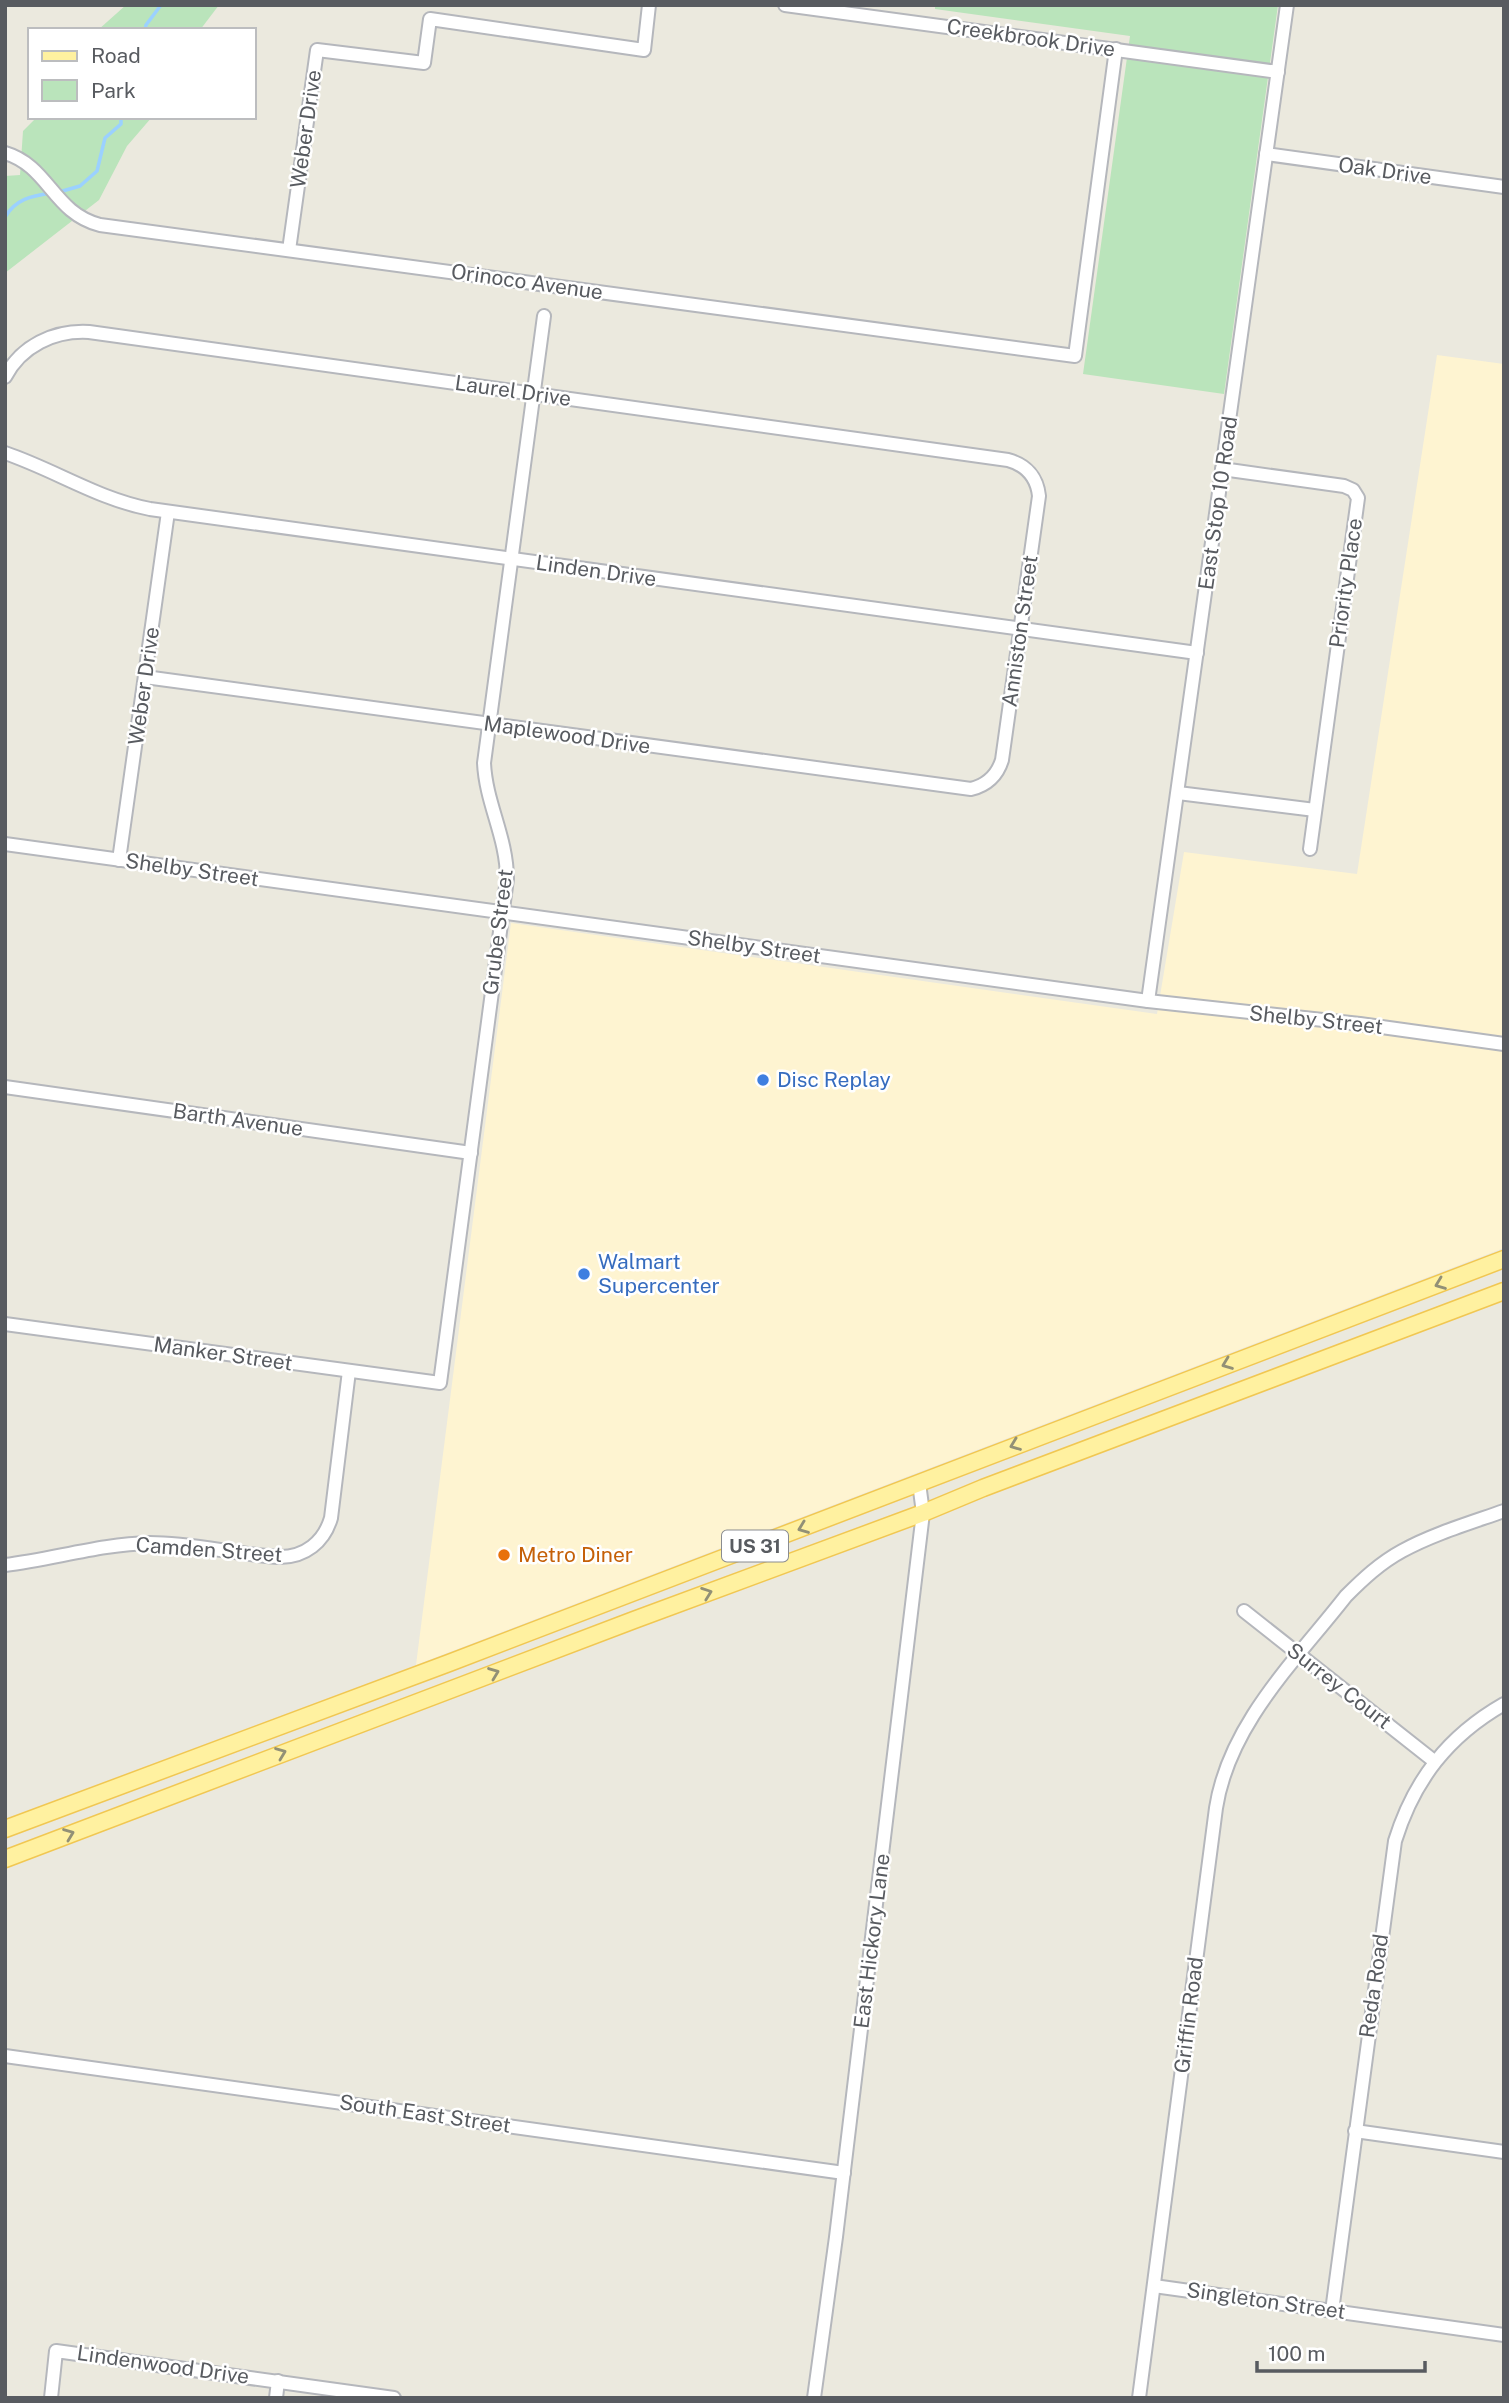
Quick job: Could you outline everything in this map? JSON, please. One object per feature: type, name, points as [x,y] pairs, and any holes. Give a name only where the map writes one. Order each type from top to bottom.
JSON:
[{"type":"main road","name":"US 31","points":[[5,1829],[1504,1259]]},
{"type":"main road","name":"US 31","points":[[5,1859],[634,1620],[923,1514],[983,1488],[1504,1291]]},
{"type":"street","name":"Weber Drive","points":[[289,250],[317,50],[424,62],[429,19],[644,50],[649,5]]},
{"type":"street","name":"Creekbrook Drive","points":[[785,5],[1278,72]]},
{"type":"street","name":"East Stop 10 Road","points":[[1148,1001],[1287,5]]},
{"type":"street","name":"Orinoco Avenue","points":[[5,153],[20,159],[35,170],[64,205],[80,219],[100,225],[1075,356],[1116,49]]},
{"type":"street","name":"Oak Drive","points":[[1266,155],[1504,187]]},
{"type":"street","name":"Grube Street","points":[[440,1384],[501,912],[505,898],[507,863],[502,833],[485,780],[484,763],[544,316]]},
{"type":"street","name":"Laurel Drive","points":[[5,377],[18,358],[39,342],[63,333],[79,332],[1008,460],[1022,466],[1032,476]]},
{"type":"street","name":"Linden Drive","points":[[5,453],[104,497],[129,505],[169,512],[1197,653]]},
{"type":"street","name":"Priority Place","points":[[1222,469],[1344,485],[1353,490],[1358,498],[1310,849]]},
{"type":"street","name":"Anniston Street","points":[[987,782],[996,774],[1002,760],[1039,496],[1032,476]]},
{"type":"street","name":"Weber Drive","points":[[120,860],[169,512]]},
{"type":"street","name":"Maplewood Drive","points":[[145,677],[963,790],[987,782]]},
{"type":"street","points":[[1178,793],[1315,810]]},
{"type":"street","name":"Shelby Street","points":[[5,844],[1148,1001],[1360,1024],[1504,1044]]},
{"type":"street","name":"Barth Avenue","points":[[5,1087],[471,1153]]},
{"type":"street","name":"Manker Street","points":[[5,1324],[440,1384]]},
{"type":"street","name":"Camden Street","points":[[5,1564],[128,1544],[175,1544],[275,1557],[291,1557],[306,1551],[323,1537],[331,1518],[349,1371]]},
{"type":"street","name":"East Hickory Lane","points":[[814,2398],[844,2173],[923,1514],[919,1483]]},
{"type":"street","name":"Griffin Road","points":[[1139,2398],[1218,1797],[1230,1758],[1243,1730],[1258,1708],[1346,1596],[1385,1561],[1423,1541],[1504,1511]]},
{"type":"street","name":"Surrey Court","points":[[1244,1611],[1434,1761]]},
{"type":"street","name":"Reda Road","points":[[1332,2311],[1392,1851],[1407,1806],[1434,1761],[1459,1735],[1504,1704]]},
{"type":"street","name":"South East Street","points":[[5,2056],[844,2173]]},
{"type":"street","points":[[1355,2132],[1504,2152]]},
{"type":"street","name":"Singleton Street","points":[[1154,2286],[1504,2335]]},
{"type":"street","name":"Lindenwood Drive","points":[[51,2398],[56,2351],[394,2398]]},
{"type":"street","points":[[276,2398],[278,2381]]},
{"type":"shaded area","points":[[1437,355],[1504,364],[1504,1248],[416,1665],[511,923],[1157,1014],[1184,852],[1357,874]]},
{"type":"green space","points":[[126,5],[219,5],[202,28],[100,28]]},
{"type":"green space","points":[[935,5],[1278,5],[1224,394],[1083,374],[1130,36],[935,9]]},
{"type":"green space","points":[[35,119],[150,119],[127,146],[99,200],[5,273],[5,176],[20,175],[23,131]]},
{"type":"waterway","points":[[145,28],[161,5]]},
{"type":"waterway","points":[[59,192],[80,186],[97,171],[105,138],[121,124],[121,119]]},
{"type":"waterway","points":[[5,217],[14,206],[25,199],[51,193]]},
{"type":"place","name":"Disc Replay","points":[[763,1080]]},
{"type":"place","name":"Walmart Supercenter","points":[[584,1274]]},
{"type":"place","name":"Metro Diner","points":[[504,1555]]}]
